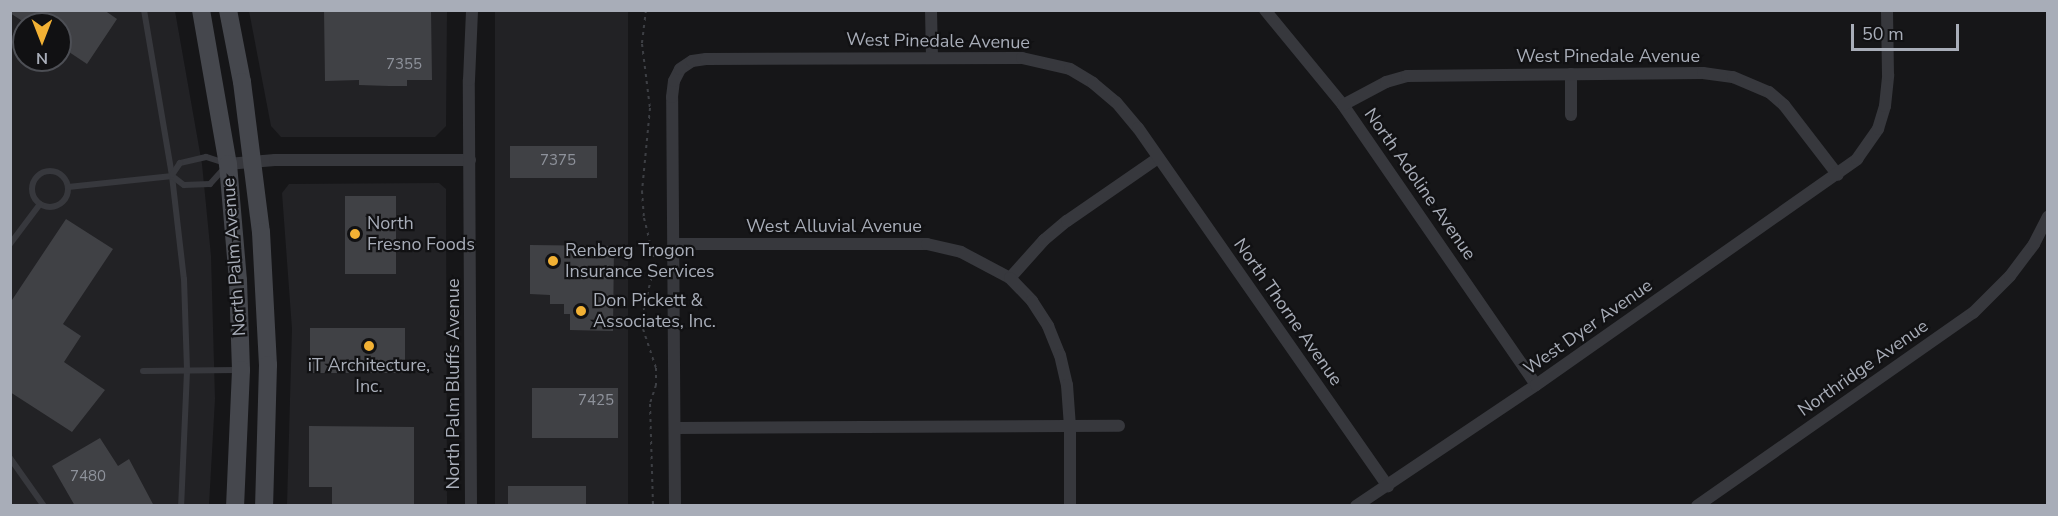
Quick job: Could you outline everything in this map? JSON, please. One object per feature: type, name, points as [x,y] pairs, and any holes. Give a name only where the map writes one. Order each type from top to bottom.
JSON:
[{"type":"main road","name":"North Palm Avenue","points":[[201,10],[228,164],[238,280],[241,370],[236,502]]},
{"type":"main road","name":"North Palm Avenue","points":[[228,10],[254,162],[262,244],[268,365],[264,506]]},
{"type":"street","name":"North Palm Bluffs Avenue","points":[[471,506],[472,10]]},
{"type":"street","points":[[932,10],[932,57]]},
{"type":"street","name":"North Adoline Avenue","points":[[1265,10],[1343,105],[1536,385]]},
{"type":"street","name":"West Dyer Avenue","points":[[1356,506],[1536,385],[1838,175],[1857,159],[1878,129],[1885,106],[1888,75],[1887,10]]},
{"type":"street","name":"West Pinedale Avenue","points":[[674,244],[672,97],[674,81],[680,69],[692,61],[706,59],[1022,58],[1070,69],[1116,102],[1158,158]]},
{"type":"street","name":"West Pinedale Avenue","points":[[1343,105],[1386,82],[1407,76],[1703,73],[1752,83],[1785,105],[1838,175]]},
{"type":"street","points":[[1570,74],[1572,115]]},
{"type":"street","points":[[1010,278],[1044,240],[1158,158]]},
{"type":"street","name":"North Thorne Avenue","points":[[1158,158],[1388,486]]},
{"type":"street","points":[[228,164],[470,160]]},
{"type":"street","name":"Northridge Avenue","points":[[1700,505],[1972,313],[2010,276],[2034,244],[2048,216]]},
{"type":"street","points":[[674,244],[675,506]]},
{"type":"street","name":"West Alluvial Avenue","points":[[674,244],[927,244],[961,252],[1010,278],[1032,301],[1048,326],[1067,385],[1070,427],[1070,506]]},
{"type":"street","points":[[676,428],[1119,426]]},
{"type":"lane","points":[[144,10],[172,176],[184,279],[187,371],[181,506]]},
{"type":"lane","points":[[68,187],[172,176],[184,185],[210,184],[228,164],[206,157],[180,163],[172,176]]},
{"type":"lane","points":[[44,172],[56,172],[62,175],[68,187],[62,203],[52,207],[40,204],[33,195],[32,185],[44,172]]},
{"type":"lane","points":[[10,244],[40,204]]},
{"type":"lane","points":[[143,371],[241,370]]},
{"type":"lane","points":[[10,458],[44,506]]},
{"type":"path","points":[[646,10],[642,44],[650,108],[642,192],[644,218],[655,263],[642,316],[643,329],[656,368],[656,385],[650,404],[653,506]]},
{"type":"shaded area","points":[[10,11],[175,11],[202,164],[211,256],[215,399],[209,505],[11,505]]},
{"type":"shaded area","points":[[249,11],[447,11],[446,126],[435,137],[281,137],[271,126]]},
{"type":"shaded area","points":[[495,11],[628,11],[628,506],[495,506]]},
{"type":"shaded area","points":[[439,183],[446,189],[447,505],[287,505],[292,329],[282,193],[289,184]]},
{"type":"building","points":[[10,10],[104,10],[117,19],[87,64],[72,54],[72,12],[10,13]]},
{"type":"building","points":[[324,10],[431,10],[432,80],[407,80],[407,86],[359,85],[359,80],[325,81]]},
{"type":"building","points":[[510,146],[597,146],[597,178],[510,178]]},
{"type":"building","points":[[345,196],[396,196],[396,274],[345,274]]},
{"type":"building","points":[[66,219],[113,249],[63,324],[81,336],[64,362],[105,390],[72,432],[10,392],[10,303]]},
{"type":"building","points":[[530,245],[614,246],[613,331],[570,330],[570,314],[564,314],[564,304],[550,304],[550,295],[530,294]]},
{"type":"building","points":[[310,328],[405,328],[405,373],[310,373]]},
{"type":"building","points":[[532,388],[618,388],[618,438],[532,438]]},
{"type":"building","points":[[309,426],[414,427],[414,506],[332,505],[332,487],[309,487]]},
{"type":"building","points":[[100,438],[118,466],[129,459],[154,506],[75,506],[52,466]]},
{"type":"building","points":[[508,486],[586,486],[586,506],[508,506]]},
{"type":"place","name":"North Fresno Foods","points":[[355,234]]},
{"type":"place","name":"Renberg Trogon Insurance Services","points":[[553,261]]},
{"type":"place","name":"Don Pickett & Associates, Inc.","points":[[581,311]]},
{"type":"place","name":"iT Architecture, Inc.","points":[[369,346]]}]
